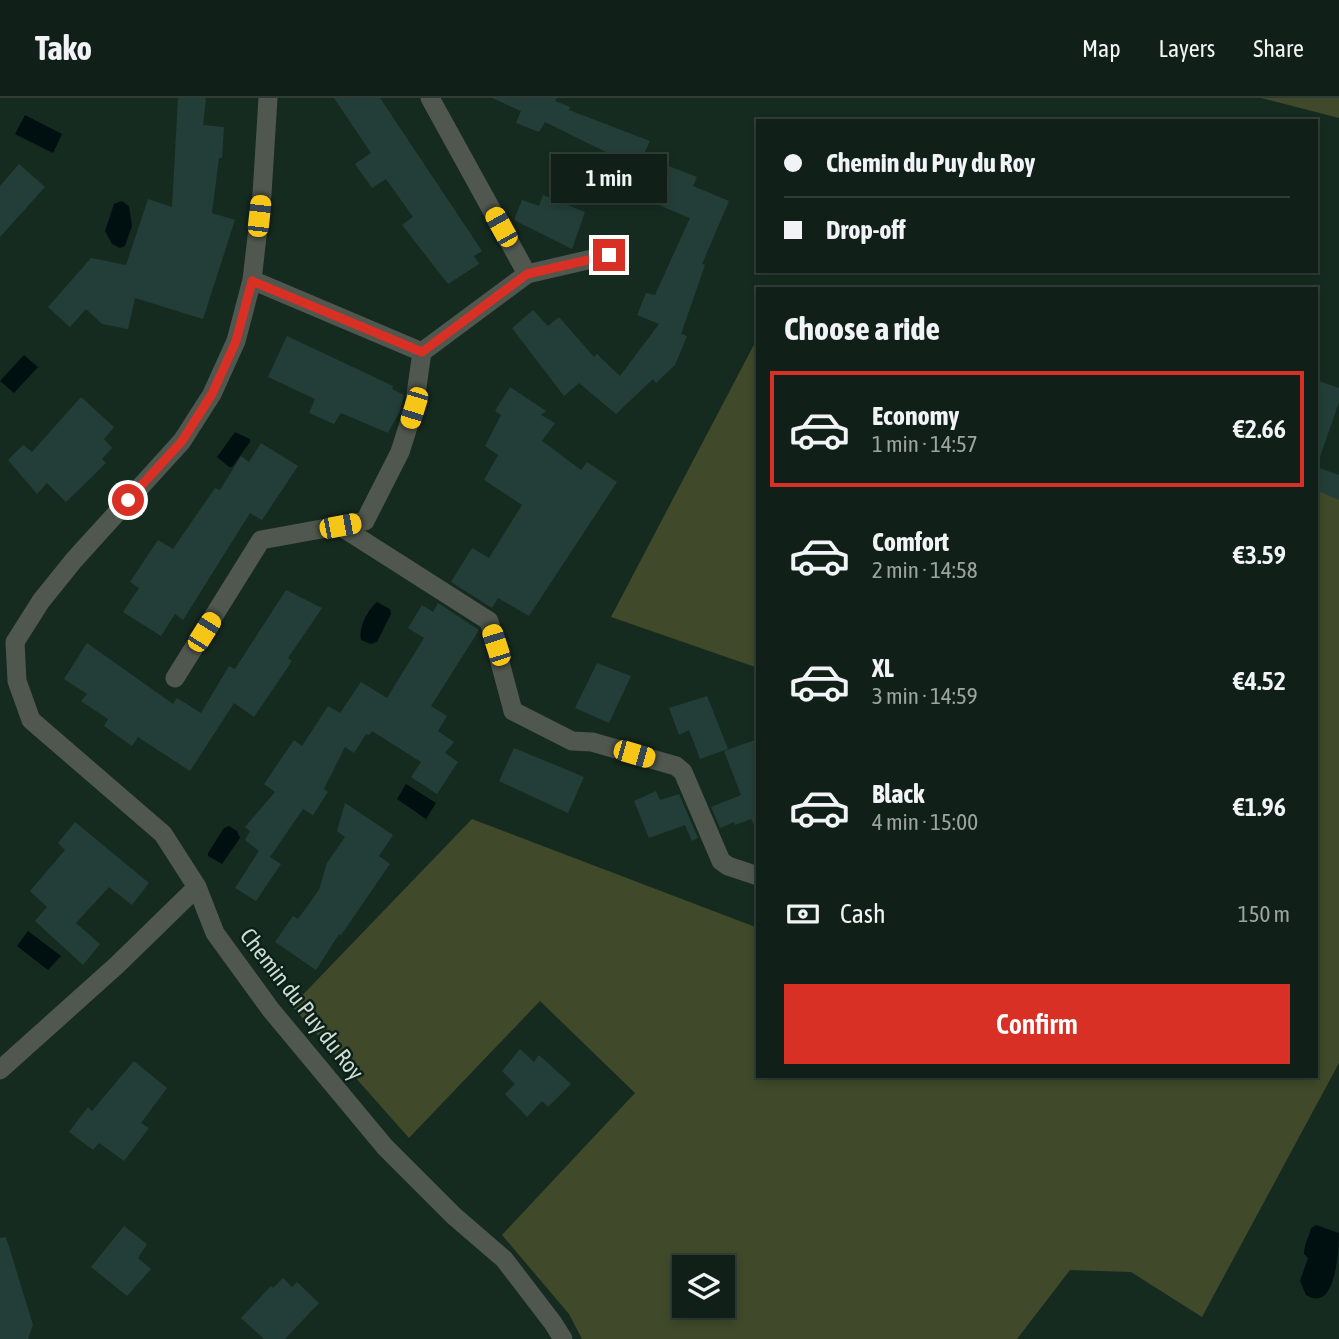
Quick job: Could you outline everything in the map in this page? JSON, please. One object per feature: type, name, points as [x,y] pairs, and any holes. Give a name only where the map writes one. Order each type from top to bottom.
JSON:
[{"type":"street","points":[[0,661],[74,559],[182,441],[212,394],[236,341],[252,281],[262,194],[268,98]]},
{"type":"street","points":[[430,98],[527,274]]},
{"type":"street","points":[[175,678],[261,540],[365,521],[400,452],[414,408],[422,352],[527,274],[609,255]]},
{"type":"street","points":[[252,281],[422,352]]},
{"type":"street","points":[[340,526],[489,621],[513,711],[572,741],[593,742],[676,766],[683,772],[721,861],[756,875]]},
{"type":"street","name":"Chemin du Puy du Roy","points":[[15,642],[17,681],[31,720],[163,834],[197,887],[215,933],[271,1010],[385,1147],[454,1216],[504,1259],[563,1339]]},
{"type":"street","points":[[0,1070],[117,965],[197,887]]},
{"type":"green space","points":[[1261,98],[1339,98],[1339,118]]},
{"type":"green space","points":[[756,341],[756,667],[611,617]]},
{"type":"green space","points":[[1318,486],[1339,493],[1339,1063],[1202,1317],[1131,1272],[1070,1270],[1017,1339],[582,1339],[569,1314],[502,1235],[635,1093],[540,1001],[409,1138],[292,1006],[472,819],[756,927],[756,1078],[1318,1078]]},
{"type":"shaded area","points":[[25,115],[62,134],[53,153],[15,134]]},
{"type":"shaded area","points":[[122,201],[129,206],[132,226],[125,246],[120,248],[112,244],[105,231],[114,204]]},
{"type":"shaded area","points":[[24,355],[38,367],[14,393],[0,381]]},
{"type":"shaded area","points":[[235,432],[250,439],[250,442],[232,467],[229,467],[217,457]]},
{"type":"shaded area","points":[[377,602],[390,609],[391,614],[377,642],[371,644],[361,640],[361,631],[367,615]]},
{"type":"shaded area","points":[[406,784],[436,803],[426,819],[397,799]]},
{"type":"shaded area","points":[[229,826],[237,831],[240,838],[222,864],[208,856],[208,853],[224,828]]},
{"type":"shaded area","points":[[28,931],[61,956],[48,970],[17,946]]},
{"type":"shaded area","points":[[1316,1225],[1339,1233],[1334,1278],[1324,1296],[1316,1298],[1306,1295],[1300,1281],[1308,1258],[1304,1254],[1306,1244],[1311,1228]]},
{"type":"building","points":[[178,98],[206,98],[203,125],[224,127],[222,158],[219,158],[212,213],[235,220],[203,319],[135,298],[128,329],[102,324],[86,309],[70,327],[48,307],[91,258],[126,265],[148,199],[172,207]]},
{"type":"building","points":[[334,98],[380,98],[482,251],[474,256],[479,264],[448,284],[402,225],[413,217],[386,179],[372,188],[355,164],[371,153]]},
{"type":"building","points":[[492,98],[557,98],[555,101],[570,107],[569,110],[650,141],[643,156],[697,177],[693,186],[729,201],[702,264],[705,265],[681,334],[687,336],[675,365],[656,383],[653,379],[616,414],[579,383],[564,396],[512,328],[533,310],[548,326],[559,317],[594,357],[597,354],[620,376],[659,324],[637,315],[646,293],[655,295],[690,218],[627,192],[634,177],[609,168],[614,156],[545,122],[539,132],[516,123],[521,111]]},
{"type":"building","points":[[19,164],[45,187],[0,237],[0,186]]},
{"type":"building","points":[[543,195],[585,212],[572,249],[514,220],[522,200],[539,206]]},
{"type":"building","points":[[287,336],[393,386],[392,389],[404,395],[400,411],[388,433],[341,413],[334,424],[309,413],[315,399],[268,377]]},
{"type":"building","points":[[1318,381],[1339,388],[1339,402],[1320,457]]},
{"type":"building","points":[[510,387],[546,411],[541,415],[555,423],[542,441],[581,470],[587,462],[617,482],[529,616],[498,598],[492,608],[451,582],[472,548],[489,558],[522,505],[484,480],[498,455],[485,446],[501,415],[495,411]]},
{"type":"building","points":[[81,397],[114,427],[104,439],[112,448],[102,459],[106,463],[66,502],[47,483],[37,494],[8,460],[23,445],[32,452]]},
{"type":"building","points":[[261,443],[298,466],[262,520],[250,513],[183,620],[175,614],[161,636],[123,612],[139,588],[130,582],[158,540],[173,549],[215,488],[220,490],[241,456],[249,462]]},
{"type":"building","points":[[1318,468],[1339,475],[1339,500],[1318,491]]},
{"type":"building","points":[[286,590],[322,608],[288,658],[292,661],[254,717],[234,703],[190,771],[138,737],[132,746],[104,726],[108,719],[81,701],[87,694],[64,679],[87,643],[173,704],[177,698],[201,713],[229,666],[235,669]]},
{"type":"building","points":[[438,603],[479,630],[431,706],[447,716],[438,731],[454,742],[445,753],[458,762],[437,794],[411,777],[421,762],[372,731],[369,735],[366,734],[354,753],[345,747],[324,789],[328,792],[313,815],[303,809],[270,857],[281,864],[256,901],[235,888],[259,851],[245,840],[250,831],[245,827],[275,792],[264,784],[294,740],[302,746],[328,706],[340,713],[361,682],[387,698],[424,638],[408,628],[422,605],[433,612]]},
{"type":"building","points":[[597,663],[631,676],[609,723],[575,708]]},
{"type":"building","points":[[707,696],[728,749],[700,759],[689,730],[679,735],[669,708]]},
{"type":"building","points":[[756,740],[756,829],[751,819],[720,828],[711,807],[741,795],[724,751]]},
{"type":"building","points":[[514,748],[584,777],[568,813],[499,781]]},
{"type":"building","points":[[656,791],[660,800],[679,794],[698,838],[692,841],[685,825],[649,838],[634,801]]},
{"type":"building","points":[[345,803],[393,835],[379,856],[390,864],[316,970],[275,942],[293,916],[298,919],[319,890],[327,863],[345,837],[337,831]]},
{"type":"building","points":[[75,822],[149,883],[132,905],[109,887],[76,923],[100,944],[83,965],[35,921],[47,907],[30,891],[65,850],[58,843]]},
{"type":"building","points":[[520,1049],[534,1062],[539,1055],[571,1084],[548,1107],[542,1101],[527,1117],[505,1094],[515,1084],[502,1071]]},
{"type":"building","points":[[134,1061],[167,1088],[141,1123],[149,1128],[124,1161],[99,1143],[93,1150],[69,1132],[88,1107],[92,1111]]},
{"type":"building","points":[[124,1226],[147,1244],[138,1258],[151,1269],[127,1296],[91,1267]]},
{"type":"building","points":[[6,1237],[33,1325],[28,1339],[0,1339],[0,1238]]},
{"type":"building","points":[[283,1278],[292,1287],[297,1282],[319,1303],[285,1339],[264,1339],[241,1318],[271,1286],[273,1288]]},
{"type":"route","points":[[128,500],[182,441],[212,394],[236,341],[252,281],[422,352],[527,274],[609,255]]}]
